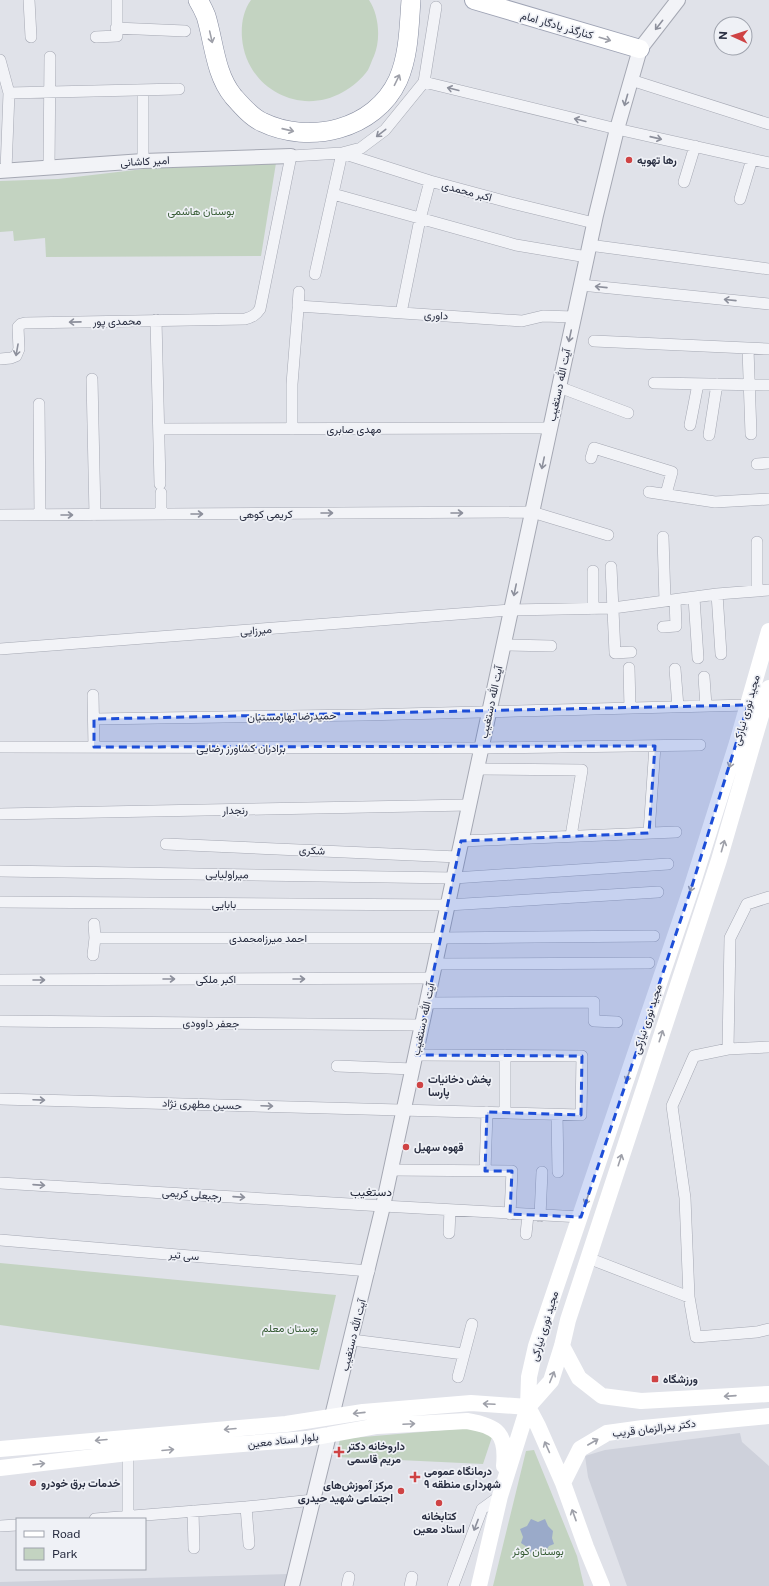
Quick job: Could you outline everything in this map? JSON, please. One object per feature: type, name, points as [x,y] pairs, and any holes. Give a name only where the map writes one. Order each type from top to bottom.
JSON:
[{"type":"highway","points":[[198,0],[206,16],[222,75],[232,95],[247,111],[262,122],[296,132],[318,133],[338,130],[357,122],[369,114],[390,93],[398,81],[405,63],[410,0]]},
{"type":"main road","name":"کنارگذر یادگار امام","points":[[474,0],[640,49]]},
{"type":"main road","name":"مجید نوری نیارکی","points":[[479,1586],[500,1496],[528,1407],[529,1377],[536,1346],[691,889],[748,705],[769,631]]},
{"type":"main road","name":"مجید نوری نیارکی","points":[[528,1407],[551,1381],[562,1346],[568,1320],[588,1258],[720,860],[769,688]]},
{"type":"main road","points":[[748,705],[763,708]]},
{"type":"main road","points":[[562,1346],[579,1378],[602,1396],[641,1402],[769,1394]]},
{"type":"main road","points":[[641,1402],[639,1411],[643,1428]]},
{"type":"main road","name":"بلوار استاد معین","points":[[0,1449],[286,1424],[363,1412],[471,1403],[528,1407]]},
{"type":"main road","points":[[528,1407],[563,1483],[602,1586]]},
{"type":"main road","name":"دکتر بدرالزمان قریب","points":[[563,1483],[580,1449],[607,1433],[643,1428],[769,1416]]},
{"type":"main road","name":"بلوار استاد معین","points":[[0,1468],[128,1454],[293,1440],[377,1426],[467,1421],[480,1423],[498,1432],[502,1438],[505,1446],[500,1496]]},
{"type":"main road","points":[[586,1547],[593,1586]]},
{"type":"street","points":[[29,0],[31,37]]},
{"type":"street","points":[[96,37],[117,36],[117,0]]},
{"type":"street","name":"آیت الله دستغیب","points":[[332,1416],[369,1270],[391,1170],[594,223],[617,129],[640,49],[678,0]]},
{"type":"street","points":[[291,156],[342,153],[361,148],[386,130],[424,82],[436,7]]},
{"type":"street","points":[[116,28],[185,31]]},
{"type":"street","points":[[49,168],[51,91],[50,57]]},
{"type":"street","points":[[0,60],[9,93],[4,114],[3,171]]},
{"type":"street","points":[[631,80],[769,124]]},
{"type":"street","points":[[424,82],[617,129],[769,163]]},
{"type":"street","points":[[9,93],[179,89]]},
{"type":"street","points":[[143,90],[143,161]]},
{"type":"street","points":[[684,182],[695,146]]},
{"type":"street","points":[[315,274],[342,153]]},
{"type":"street","name":"اکبر محمدی","points":[[342,153],[430,181],[594,223]]},
{"type":"street","name":"امیر کاشانی","points":[[3,171],[143,161],[291,156]]},
{"type":"street","name":"محمدی پور","points":[[0,359],[16,356],[19,349],[18,327],[21,324],[252,317],[260,309],[291,156]]},
{"type":"street","points":[[740,200],[752,159]]},
{"type":"street","points":[[401,313],[420,219],[430,181]]},
{"type":"street","points":[[333,194],[516,245],[769,269]]},
{"type":"street","points":[[581,285],[769,304]]},
{"type":"street","points":[[292,429],[292,384],[299,292]]},
{"type":"street","name":"داوری","points":[[298,308],[522,321],[543,316],[574,317]]},
{"type":"street","points":[[156,320],[161,514]]},
{"type":"street","points":[[594,341],[769,349]]},
{"type":"street","points":[[748,348],[750,434]]},
{"type":"street","points":[[92,379],[95,515]]},
{"type":"street","points":[[654,383],[769,385]]},
{"type":"street","points":[[690,424],[698,384]]},
{"type":"street","points":[[709,435],[717,384]]},
{"type":"street","points":[[559,387],[628,412]]},
{"type":"street","points":[[39,404],[40,515]]},
{"type":"street","name":"مهدی صابری","points":[[159,429],[550,428]]},
{"type":"street","points":[[591,458],[594,448],[672,472],[666,494]]},
{"type":"street","points":[[757,464],[769,463]]},
{"type":"street","points":[[649,492],[715,502],[769,499]]},
{"type":"street","name":"کریمی کوهی","points":[[0,515],[532,512],[608,535]]},
{"type":"street","points":[[663,537],[670,600],[676,626],[663,627]]},
{"type":"street","points":[[757,542],[757,591]]},
{"type":"street","points":[[611,567],[615,653],[631,652]]},
{"type":"street","points":[[593,571],[593,609]]},
{"type":"street","name":"میرزایی","points":[[0,649],[511,610],[613,608],[717,594],[769,590]]},
{"type":"street","points":[[717,594],[721,654]]},
{"type":"street","points":[[694,598],[698,658]]},
{"type":"street","points":[[504,645],[551,646]]},
{"type":"street","points":[[629,668],[630,708]]},
{"type":"street","points":[[675,669],[678,707]]},
{"type":"street","points":[[704,677],[706,706]]},
{"type":"street","points":[[93,695],[94,747]]},
{"type":"street","name":"حمیدرضا بهارمستیان","points":[[94,719],[363,716],[748,705]]},
{"type":"street","name":"برادران کشاورز رضایی","points":[[0,747],[482,748],[700,745]]},
{"type":"street","points":[[650,833],[655,746]]},
{"type":"street","points":[[477,770],[582,770],[571,836]]},
{"type":"street","name":"رنجدار","points":[[0,814],[469,805]]},
{"type":"street","points":[[461,841],[676,832]]},
{"type":"street","name":"شکری","points":[[166,844],[458,857]]},
{"type":"street","name":"میراولیایی","points":[[0,871],[454,878],[668,864]]},
{"type":"street","name":"بابایی","points":[[0,902],[448,905],[658,892]]},
{"type":"street","points":[[728,1049],[730,938],[747,904],[769,897]]},
{"type":"street","points":[[93,956],[95,938],[94,924]]},
{"type":"street","name":"احمد میرزامحمدی","points":[[95,938],[441,938],[654,936]]},
{"type":"street","points":[[435,964],[649,964]]},
{"type":"street","name":"اکبر ملکی","points":[[0,980],[432,978]]},
{"type":"street","points":[[427,1003],[594,1002],[594,1021],[617,1022]]},
{"type":"street","name":"جعفر داوودی","points":[[0,1021],[422,1025]]},
{"type":"street","points":[[769,1047],[728,1049],[694,1056],[672,1106],[685,1198],[689,1297],[696,1337],[757,1332],[769,1329]]},
{"type":"street","points":[[416,1055],[505,1055],[505,1113]]},
{"type":"street","name":"حسین مطهری نژاد","points":[[0,1099],[581,1115],[582,1056],[505,1055]]},
{"type":"street","points":[[337,1066],[413,1069]]},
{"type":"street","points":[[485,1171],[487,1112]]},
{"type":"street","points":[[558,1115],[558,1172]]},
{"type":"street","points":[[391,1170],[512,1171],[510,1214]]},
{"type":"street","points":[[540,1216],[542,1172]]},
{"type":"street","name":"رجبعلی کریمی","points":[[0,1182],[540,1216],[581,1217]]},
{"type":"street","points":[[449,1233],[450,1210]]},
{"type":"street","points":[[526,1234],[528,1215]]},
{"type":"street","name":"سی تیر","points":[[0,1240],[369,1270]]},
{"type":"street","points":[[588,1258],[689,1297]]},
{"type":"street","points":[[458,1377],[472,1324]]},
{"type":"street","points":[[352,1340],[464,1354]]},
{"type":"street","points":[[292,1586],[329,1435]]},
{"type":"street","points":[[128,1454],[128,1518],[313,1500]]},
{"type":"street","points":[[453,1586],[482,1509],[500,1496]]},
{"type":"street","points":[[246,1507],[249,1544]]},
{"type":"street","points":[[193,1511],[194,1548]]},
{"type":"street","points":[[0,1526],[16,1525]]},
{"type":"highlighted area","points":[[748,705],[691,889],[581,1217],[510,1214],[512,1171],[485,1171],[487,1112],[581,1115],[582,1056],[416,1055],[461,841],[649,833],[655,746],[94,747],[94,719]]},
{"type":"shaded area","points":[[740,1433],[742,1442],[769,1466],[769,1586],[627,1586],[588,1477],[585,1456],[605,1450]]},
{"type":"shaded area","points":[[288,1574],[284,1586],[0,1586],[0,1582]]},
{"type":"green space","points":[[251,0],[369,0],[377,20],[378,42],[368,70],[360,80],[350,88],[326,99],[309,101],[293,99],[278,93],[264,84],[253,71],[246,56],[242,38],[242,23],[244,13]]},
{"type":"green space","name":"بوستان هاشمی","points":[[276,163],[261,256],[46,257],[45,238],[14,241],[13,231],[0,232],[0,181],[58,179],[169,166]]},
{"type":"green space","name":"بوستان معلم","points":[[0,1263],[336,1295],[319,1370],[0,1325]]},
{"type":"green space","points":[[479,1427],[492,1437],[483,1464],[336,1457],[340,1439]]},
{"type":"green space","name":"بوستان کوثر","points":[[534,1450],[577,1556],[584,1586],[493,1586],[526,1451]]},
{"type":"water","points":[[531,1519],[538,1522],[545,1519],[548,1526],[553,1531],[552,1538],[554,1544],[549,1546],[544,1553],[536,1551],[529,1554],[527,1547],[521,1543],[523,1537],[520,1529],[527,1526]]},
{"type":"place","name":"رها تهویه","points":[[629,160]]},
{"type":"place","name":"پخش دخانیات پارسا","points":[[420,1085]]},
{"type":"place","name":"قهوه سهیل","points":[[406,1147]]},
{"type":"place","name":"ورزشگاه","points":[[655,1379]]},
{"type":"place","name":"داروخانه دکتر مریم قاسمی","points":[[339,1452]]},
{"type":"place","name":"درمانگاه عمومی شهرداری منطقه ۹","points":[[415,1477]]},
{"type":"place","name":"خدمات برق خودرو","points":[[33,1483]]},
{"type":"place","name":"مرکز آموزش‌های اجتماعی شهید حیدری","points":[[401,1491]]},
{"type":"place","name":"کتابخانه استاد معین","points":[[439,1503]]},
{"type":"district","name":"دستغیب","points":[[371,1192]]}]
